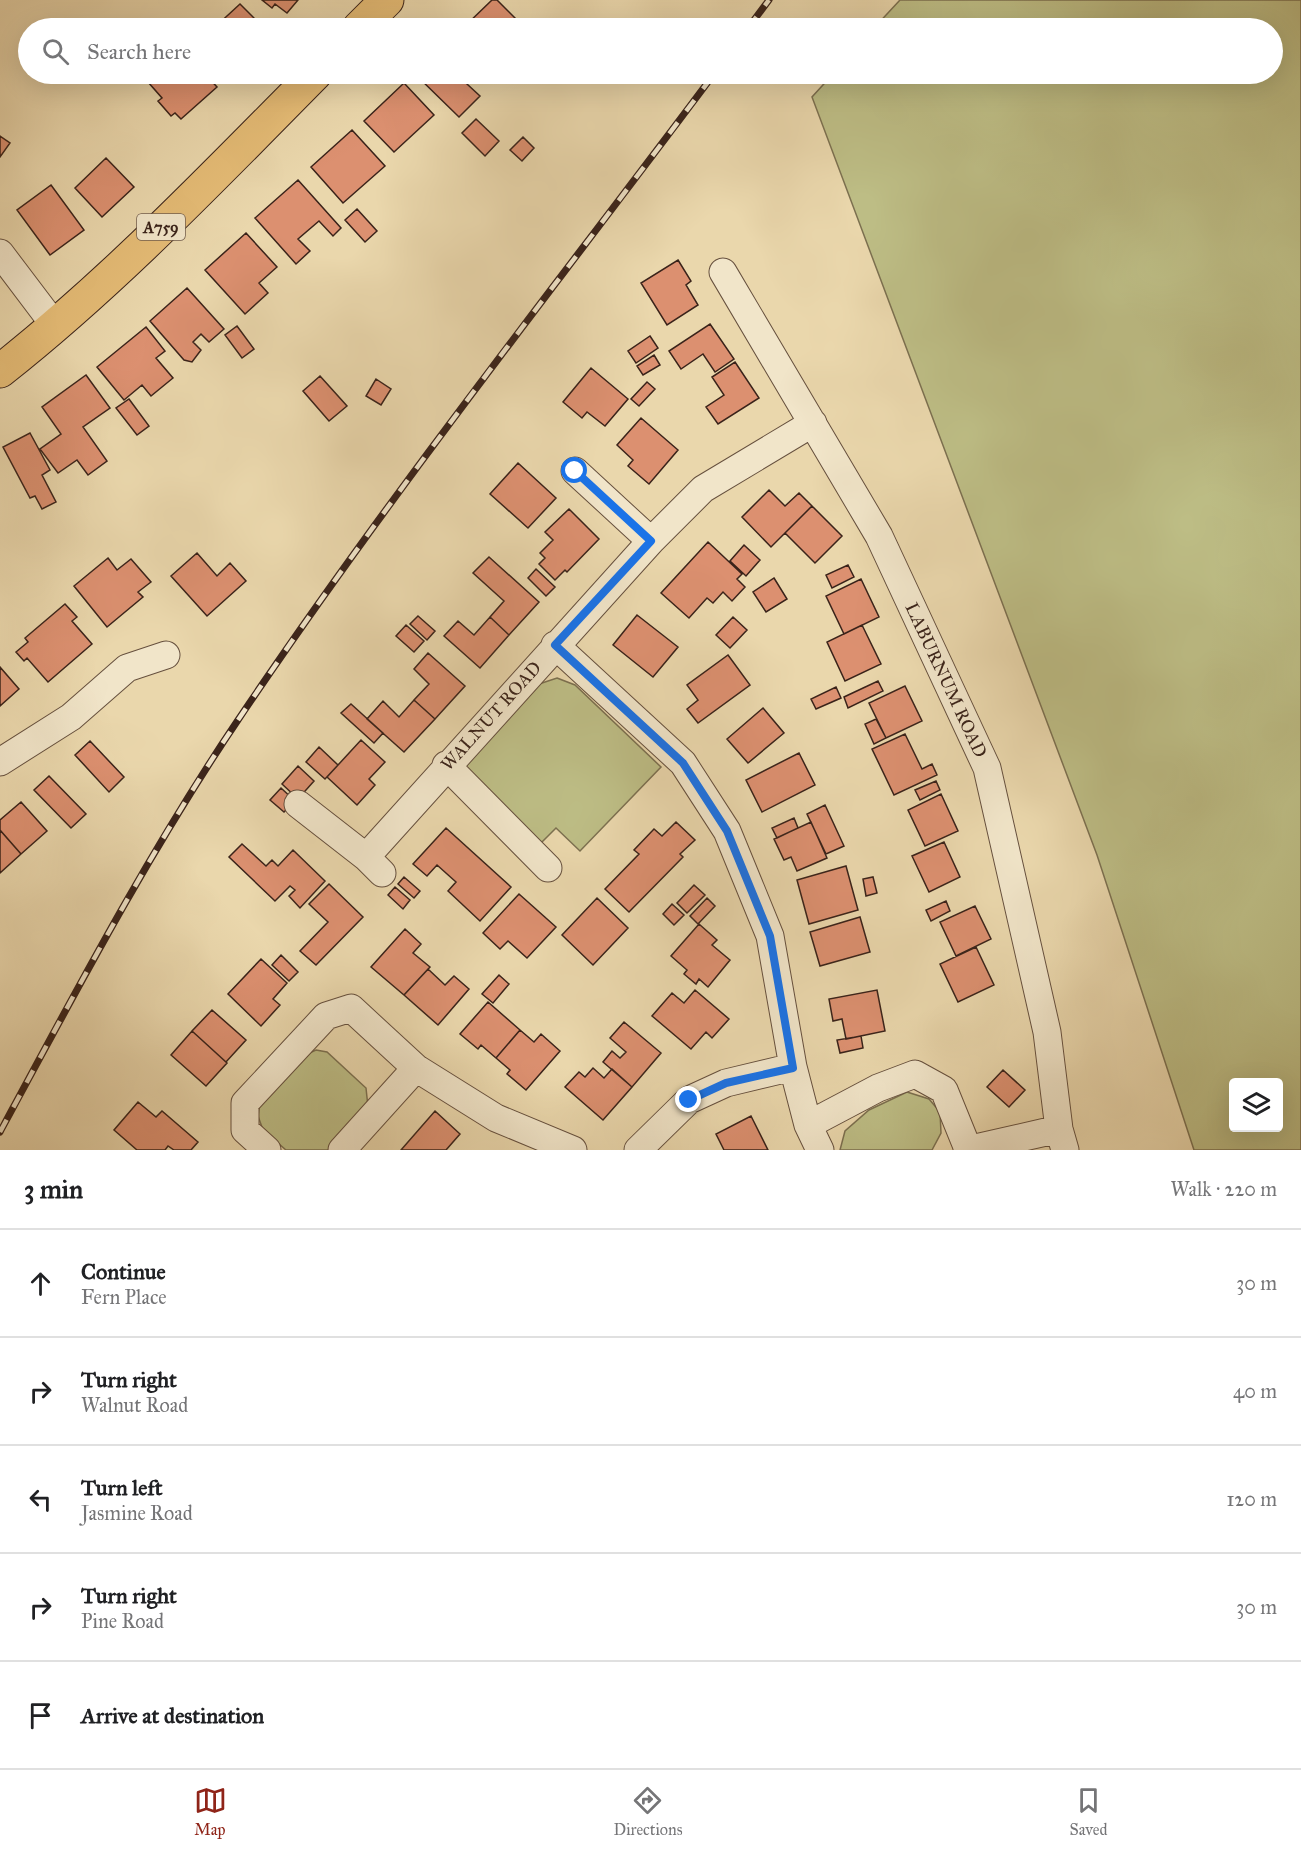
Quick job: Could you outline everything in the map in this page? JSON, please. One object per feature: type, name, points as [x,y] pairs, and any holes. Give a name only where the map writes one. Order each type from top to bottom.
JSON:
[{"type":"main road","points":[[369,18],[387,0]]},
{"type":"main road","name":"A759","points":[[0,371],[56,327],[214,176],[305,84]]},
{"type":"street","points":[[0,253],[56,327]]},
{"type":"street","name":"LABURNUM ROAD","points":[[723,272],[879,536],[987,768],[1047,1032],[1062,1139]]},
{"type":"street","name":"WALNUT ROAD","points":[[298,804],[374,865],[446,765],[651,541],[703,489],[813,423]]},
{"type":"street","points":[[575,471],[651,541]]},
{"type":"street","points":[[555,645],[683,763],[727,831],[770,936],[793,1068],[807,1125],[820,1150]]},
{"type":"street","points":[[0,762],[71,717],[127,668],[166,655]]},
{"type":"street","points":[[446,765],[548,868]]},
{"type":"street","points":[[267,1150],[245,1130],[245,1103],[326,1016],[351,1008],[416,1068],[496,1118],[573,1150]]},
{"type":"street","points":[[342,1150],[416,1068]]},
{"type":"street","points":[[638,1150],[689,1100],[726,1083],[793,1068]]},
{"type":"street","points":[[807,1125],[878,1088],[915,1074],[944,1090],[968,1150],[1062,1139]]},
{"type":"green space","points":[[900,0],[1301,0],[1301,1150],[1194,1150],[1097,855],[812,97],[824,84],[1283,84],[1283,18],[883,18]]},
{"type":"green space","points":[[557,678],[575,685],[661,767],[580,851],[556,828],[541,843],[471,777],[465,764],[533,686]]},
{"type":"green space","points":[[316,1050],[327,1052],[366,1088],[368,1107],[332,1150],[286,1150],[263,1130],[258,1116],[260,1102],[303,1056]]},
{"type":"green space","points":[[907,1092],[929,1099],[940,1112],[941,1133],[932,1150],[840,1150],[845,1131],[869,1110]]},
{"type":"building","points":[[262,0],[298,0],[287,13],[275,4],[272,8]]},
{"type":"building","points":[[492,0],[497,0],[515,18],[473,18]]},
{"type":"building","points":[[240,4],[254,18],[225,18]]},
{"type":"building","points":[[150,84],[214,84],[217,87],[181,119],[175,113],[171,116],[158,101],[162,98]]},
{"type":"building","points":[[403,84],[434,115],[394,152],[364,121]]},
{"type":"building","points":[[425,84],[467,84],[480,96],[459,117]]},
{"type":"building","points":[[476,119],[499,141],[485,156],[462,133]]},
{"type":"building","points":[[352,130],[385,166],[343,203],[311,167]]},
{"type":"building","points":[[0,136],[10,143],[0,157]]},
{"type":"building","points":[[523,137],[534,148],[522,161],[510,150]]},
{"type":"building","points":[[106,158],[134,187],[102,217],[75,188]]},
{"type":"building","points":[[298,180],[341,228],[333,236],[319,221],[298,239],[310,251],[296,264],[255,218]]},
{"type":"building","points":[[51,185],[84,230],[50,255],[17,210]]},
{"type":"building","points":[[357,209],[377,231],[365,242],[345,220]]},
{"type":"building","points":[[246,233],[277,267],[259,283],[268,293],[245,314],[205,270]]},
{"type":"building","points":[[678,260],[691,281],[686,285],[698,305],[667,325],[641,283]]},
{"type":"building","points":[[187,288],[224,329],[209,342],[201,334],[193,342],[201,350],[192,362],[184,360],[150,321]]},
{"type":"building","points":[[710,324],[734,359],[715,372],[703,354],[681,369],[669,351]]},
{"type":"building","points":[[237,326],[254,349],[242,358],[225,335]]},
{"type":"building","points":[[146,327],[165,351],[156,358],[173,378],[151,396],[142,385],[124,400],[97,367]]},
{"type":"building","points":[[650,336],[658,348],[636,363],[628,351]]},
{"type":"building","points":[[654,355],[660,365],[643,375],[637,366]]},
{"type":"building","points":[[735,362],[759,398],[718,424],[706,407],[724,395],[712,377]]},
{"type":"building","points":[[591,368],[628,399],[605,426],[587,412],[582,418],[563,402]]},
{"type":"building","points":[[86,375],[110,408],[83,427],[107,461],[88,475],[77,460],[58,473],[40,449],[61,434],[42,407]]},
{"type":"building","points":[[320,376],[347,406],[329,421],[303,391]]},
{"type":"building","points":[[376,379],[391,389],[381,405],[366,396]]},
{"type":"building","points":[[647,382],[655,389],[639,406],[631,399]]},
{"type":"building","points":[[129,399],[149,426],[137,435],[116,408]]},
{"type":"building","points":[[641,418],[678,450],[649,484],[628,466],[633,460],[617,445]]},
{"type":"building","points":[[30,433],[50,470],[42,475],[56,502],[42,509],[35,496],[30,498],[3,447]]},
{"type":"building","points":[[518,463],[556,498],[528,528],[490,494]]},
{"type":"building","points":[[769,490],[785,506],[799,493],[812,506],[771,547],[742,517]]},
{"type":"building","points":[[812,506],[842,536],[815,563],[785,533]]},
{"type":"building","points":[[569,509],[599,539],[567,572],[565,570],[555,580],[539,564],[545,558],[540,553],[553,540],[545,532]]},
{"type":"building","points":[[708,542],[742,574],[737,579],[745,587],[732,601],[723,592],[713,603],[707,598],[689,618],[661,593]]},
{"type":"building","points":[[744,545],[760,560],[746,576],[730,561]]},
{"type":"building","points":[[197,553],[217,576],[230,563],[246,581],[207,616],[171,576]]},
{"type":"building","points":[[489,557],[539,602],[509,635],[490,617],[504,601],[473,573]]},
{"type":"building","points":[[108,558],[117,570],[131,559],[151,582],[138,592],[143,597],[107,627],[74,586]]},
{"type":"building","points":[[848,565],[854,577],[832,588],[826,575]]},
{"type":"building","points":[[536,569],[555,587],[546,596],[528,578]]},
{"type":"building","points":[[774,578],[787,599],[766,612],[753,592]]},
{"type":"building","points":[[861,579],[879,617],[844,634],[826,596]]},
{"type":"building","points":[[65,604],[77,617],[72,621],[92,644],[48,682],[27,658],[24,661],[16,652],[28,642],[25,638]]},
{"type":"building","points":[[637,615],[678,647],[653,677],[613,645]]},
{"type":"building","points":[[418,616],[435,631],[427,640],[410,624]]},
{"type":"building","points":[[490,617],[509,635],[480,668],[444,636],[458,621],[474,635]]},
{"type":"building","points":[[733,617],[747,630],[730,648],[716,635]]},
{"type":"building","points":[[406,625],[424,641],[414,652],[396,636]]},
{"type":"building","points":[[862,625],[881,664],[845,681],[827,642]]},
{"type":"building","points":[[428,653],[465,686],[435,719],[414,700],[429,684],[414,669]]},
{"type":"building","points":[[728,655],[750,685],[698,723],[687,709],[698,700],[687,685]]},
{"type":"building","points":[[0,667],[19,689],[0,706]]},
{"type":"building","points":[[878,681],[883,691],[848,708],[844,697]]},
{"type":"building","points":[[905,686],[922,721],[886,738],[869,703]]},
{"type":"building","points":[[836,687],[841,698],[816,709],[811,699]]},
{"type":"building","points":[[414,700],[435,719],[404,752],[367,719],[383,701],[399,717]]},
{"type":"building","points":[[351,704],[383,733],[374,743],[341,713]]},
{"type":"building","points":[[763,708],[784,733],[748,763],[727,739]]},
{"type":"building","points":[[876,719],[886,738],[874,744],[865,724]]},
{"type":"building","points":[[905,734],[922,769],[932,764],[937,775],[894,795],[872,749]]},
{"type":"building","points":[[361,740],[385,762],[369,779],[375,785],[357,805],[327,777]]},
{"type":"building","points":[[90,741],[124,777],[109,792],[75,755]]},
{"type":"building","points":[[319,747],[338,765],[325,779],[306,762]]},
{"type":"building","points":[[799,753],[815,785],[762,812],[746,780]]},
{"type":"building","points":[[298,766],[314,781],[298,799],[282,784]]},
{"type":"building","points":[[49,776],[86,814],[71,828],[34,790]]},
{"type":"building","points":[[936,781],[940,790],[920,800],[915,790]]},
{"type":"building","points":[[281,788],[295,801],[284,812],[270,800]]},
{"type":"building","points":[[941,794],[958,831],[925,846],[908,810]]},
{"type":"building","points":[[21,802],[47,831],[21,854],[0,830],[0,820]]},
{"type":"building","points":[[825,805],[844,846],[826,854],[807,814]]},
{"type":"building","points":[[794,818],[798,828],[777,838],[772,828]]},
{"type":"building","points":[[676,822],[695,840],[680,854],[683,857],[629,912],[605,889],[639,854],[634,850],[654,829],[662,836]]},
{"type":"building","points":[[811,822],[827,858],[797,871],[791,857],[784,860],[774,839]]},
{"type":"building","points":[[446,828],[511,887],[480,921],[448,891],[456,882],[437,865],[427,876],[413,864]]},
{"type":"building","points":[[0,830],[21,854],[0,873]]},
{"type":"building","points":[[944,842],[960,877],[929,892],[912,856]]},
{"type":"building","points":[[242,844],[266,866],[272,860],[278,866],[293,850],[325,881],[300,908],[289,896],[295,890],[290,886],[275,901],[229,857]]},
{"type":"building","points":[[846,866],[858,910],[809,924],[797,880]]},
{"type":"building","points":[[404,877],[420,891],[414,898],[398,884]]},
{"type":"building","points":[[873,877],[877,893],[866,896],[863,879]]},
{"type":"building","points":[[329,884],[363,917],[316,965],[300,951],[328,922],[309,904]]},
{"type":"building","points":[[694,885],[705,895],[687,913],[677,903]]},
{"type":"building","points":[[395,887],[410,900],[403,909],[388,895]]},
{"type":"building","points":[[519,894],[556,927],[527,958],[508,941],[500,949],[483,933]]},
{"type":"building","points":[[597,898],[628,928],[593,965],[562,935]]},
{"type":"building","points":[[707,898],[715,906],[698,924],[690,916]]},
{"type":"building","points":[[946,901],[950,911],[931,921],[926,910]]},
{"type":"building","points":[[672,904],[684,915],[674,925],[663,914]]},
{"type":"building","points":[[975,906],[991,939],[956,956],[940,922]]},
{"type":"building","points":[[860,917],[870,952],[820,966],[810,932]]},
{"type":"building","points":[[699,924],[717,940],[712,945],[730,960],[708,987],[699,979],[696,984],[684,974],[687,970],[671,956]]},
{"type":"building","points":[[405,929],[421,944],[413,953],[430,967],[404,995],[371,967]]},
{"type":"building","points":[[976,947],[994,985],[958,1002],[940,964]]},
{"type":"building","points":[[281,955],[298,972],[289,981],[272,965]]},
{"type":"building","points":[[261,959],[287,983],[273,999],[280,1005],[261,1026],[228,994]]},
{"type":"building","points":[[428,969],[445,985],[454,976],[469,989],[438,1025],[404,995]]},
{"type":"building","points":[[499,975],[509,984],[493,1003],[482,994]]},
{"type":"building","points":[[695,990],[729,1019],[712,1038],[706,1032],[691,1049],[652,1016],[672,993],[684,1003]]},
{"type":"building","points":[[877,990],[885,1031],[846,1039],[842,1019],[833,1021],[829,999]]},
{"type":"building","points":[[488,1002],[520,1030],[496,1058],[481,1045],[478,1049],[460,1034]]},
{"type":"building","points":[[212,1010],[246,1040],[226,1062],[192,1031]]},
{"type":"building","points":[[624,1022],[661,1053],[632,1087],[603,1062],[612,1051],[620,1058],[626,1052],[610,1038]]},
{"type":"building","points":[[520,1030],[534,1042],[541,1034],[560,1051],[526,1090],[507,1074],[510,1070],[496,1058]]},
{"type":"building","points":[[192,1031],[227,1063],[206,1086],[171,1055]]},
{"type":"building","points":[[861,1036],[863,1048],[840,1053],[837,1040]]},
{"type":"building","points":[[593,1068],[604,1078],[612,1069],[632,1087],[603,1120],[565,1087],[579,1072],[585,1077]]},
{"type":"building","points":[[1003,1070],[1025,1090],[1009,1107],[987,1087]]},
{"type":"building","points":[[138,1102],[156,1117],[162,1111],[198,1142],[191,1150],[174,1150],[168,1146],[165,1150],[137,1150],[114,1130]]},
{"type":"building","points":[[435,1111],[460,1134],[446,1150],[401,1150]]},
{"type":"building","points":[[751,1116],[768,1150],[724,1150],[716,1134]]},
{"type":"railway","points":[[756,18],[769,0]]},
{"type":"railway","points":[[0,1132],[143,872],[238,720],[412,474],[706,84]]},
{"type":"route","points":[[575,471],[651,541],[555,645],[683,763],[727,831],[770,936],[793,1068],[726,1083],[689,1100]]}]
